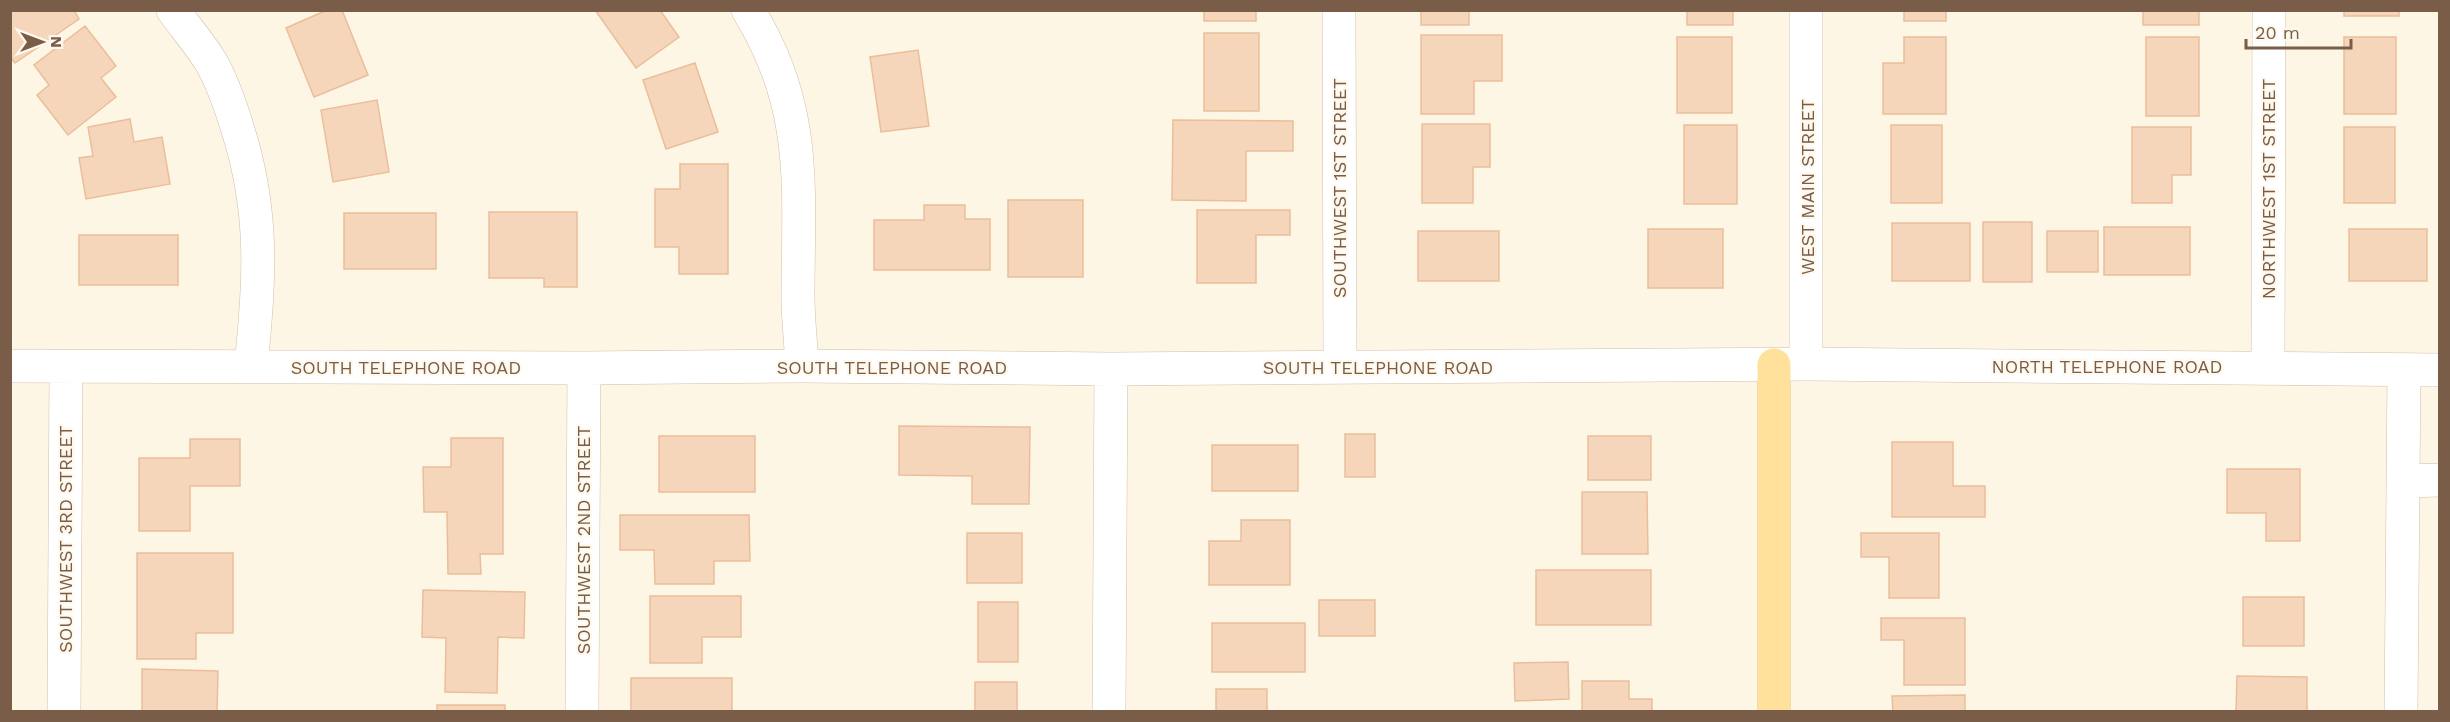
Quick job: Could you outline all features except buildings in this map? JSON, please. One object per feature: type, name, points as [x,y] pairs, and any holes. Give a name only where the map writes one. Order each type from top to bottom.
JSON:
[{"type":"main road","points":[[1774,365],[1774,711]]},
{"type":"street","points":[[173,10],[211,62],[231,106],[251,179],[259,247],[258,304],[251,365]]},
{"type":"street","points":[[748,10],[776,64],[788,101],[796,142],[800,199],[798,299],[802,366]]},
{"type":"street","name":"SOUTHWEST 1ST STREET","points":[[1339,10],[1340,366]]},
{"type":"street","name":"WEST MAIN STREET","points":[[1806,10],[1806,364]]},
{"type":"street","name":"NORTHWEST 1ST STREET","points":[[2268,367],[2269,10]]},
{"type":"street","name":"SOUTH TELEPHONE ROAD","points":[[10,366],[251,365],[584,368],[802,366],[1111,369],[1774,365]]},
{"type":"street","name":"NORTH TELEPHONE ROAD","points":[[1774,365],[2439,370]]},
{"type":"street","name":"SOUTHWEST 3RD STREET","points":[[64,711],[66,367]]},
{"type":"street","name":"SOUTHWEST 2ND STREET","points":[[582,711],[584,368]]},
{"type":"street","points":[[1109,711],[1111,369]]},
{"type":"street","points":[[2401,711],[2404,370]]},
{"type":"street","points":[[2403,481],[2439,480]]}]
